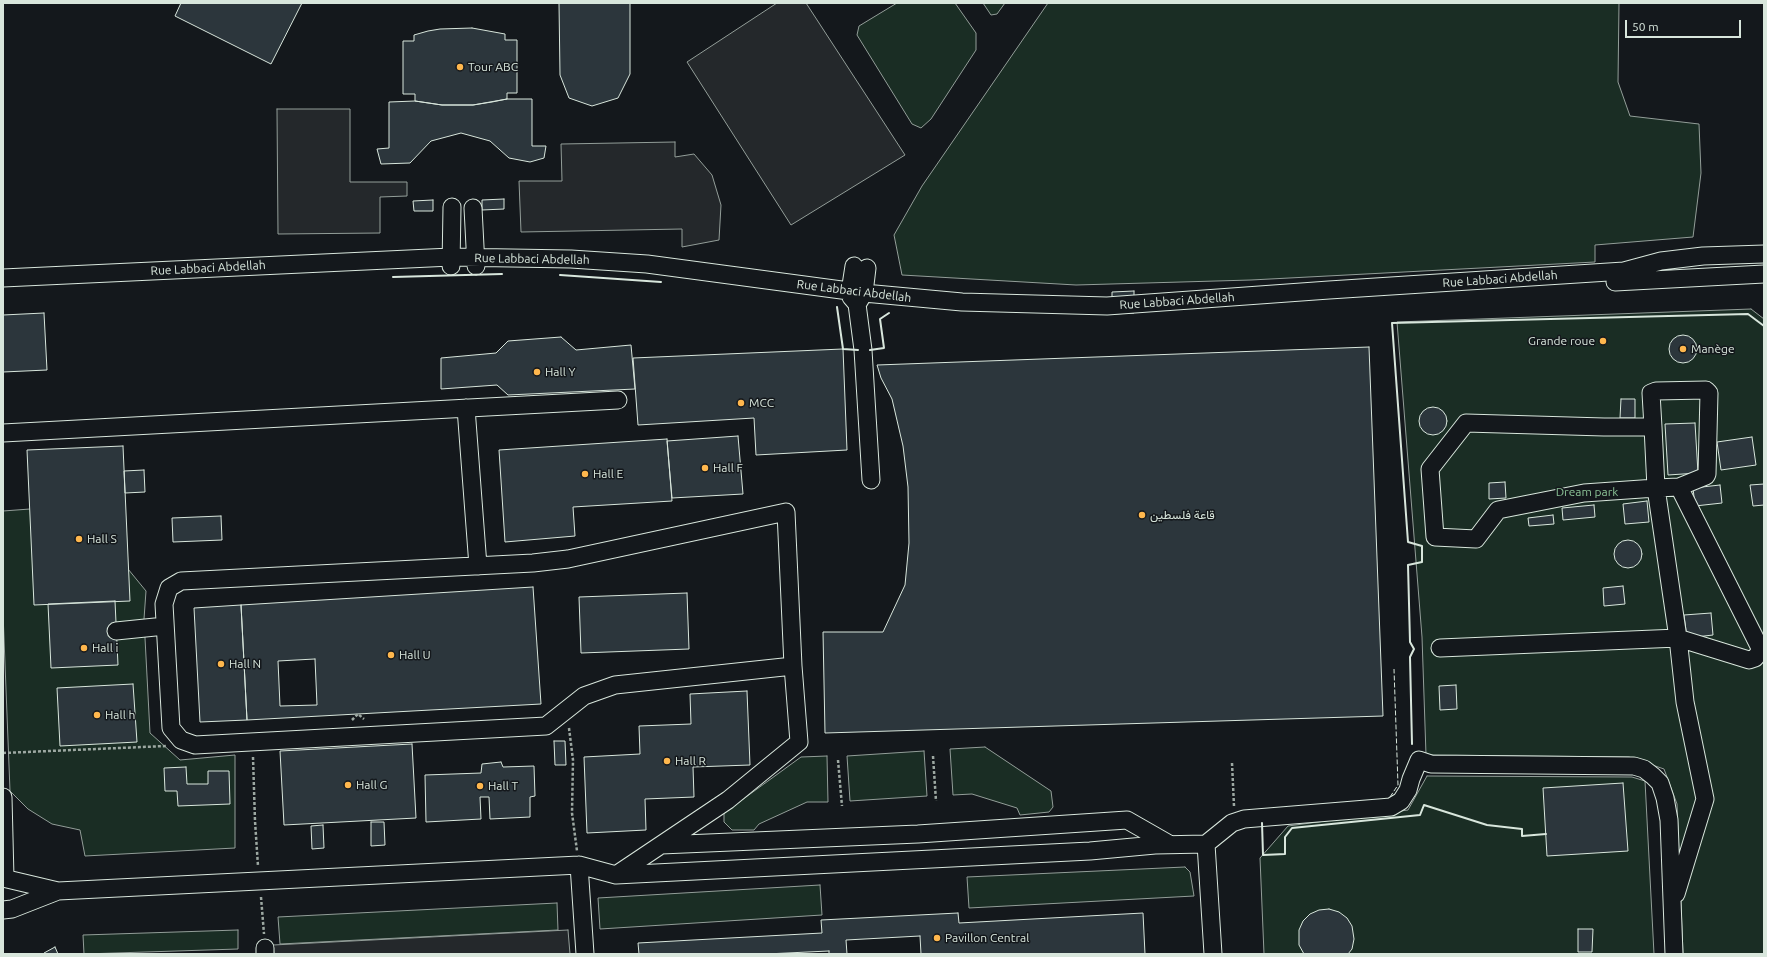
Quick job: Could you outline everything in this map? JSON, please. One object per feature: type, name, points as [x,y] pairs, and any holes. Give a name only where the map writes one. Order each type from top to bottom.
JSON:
[{"type":"street","points":[[451,262],[452,207]]},
{"type":"street","points":[[473,208],[475,262]]},
{"type":"street","name":"Rue Labbaci Abdellah","points":[[857,296],[962,302],[1107,306],[1624,271],[1661,261],[1703,256],[1764,254]]},
{"type":"street","name":"Rue Labbaci Abdellah","points":[[3,278],[451,262],[571,260],[647,264],[963,311],[1057,313],[1147,310],[1705,276],[1764,274]]},
{"type":"street","name":"Rue Labbaci Abdellah","points":[[3,287],[451,262]]},
{"type":"street","points":[[860,267],[857,296],[863,350],[872,480]]},
{"type":"street","points":[[1653,427],[1466,423],[1430,469],[1435,537],[1476,539],[1498,510],[1584,492],[1656,488],[1679,487],[1706,475],[1709,393],[1706,390],[1701,389],[1653,391],[1651,393],[1653,427],[1656,488],[1678,638],[1685,702],[1705,799],[1672,906]]},
{"type":"street","points":[[3,433],[618,400]]},
{"type":"street","points":[[466,408],[478,566]]},
{"type":"street","points":[[1440,648],[1678,638],[1749,660],[1755,658],[1761,650],[1679,487]]},
{"type":"street","points":[[616,875],[728,800],[799,742],[793,666],[786,512],[568,559],[533,563],[181,581],[169,588],[164,604],[171,728],[181,740],[196,745],[546,726],[584,696],[616,685],[793,666]]},
{"type":"street","points":[[116,631],[165,626]]},
{"type":"street","points":[[3,797],[4,878],[40,892],[579,865],[616,875],[1090,851],[1169,844],[1206,844],[1232,823],[1244,819],[1391,807],[1401,801],[1408,790],[1411,778],[1419,760],[1431,764],[1634,766],[1644,770],[1660,783],[1669,820],[1674,954]]},
{"type":"street","points":[[661,845],[918,834],[1127,820],[1169,844]]},
{"type":"street","points":[[1206,844],[1213,954]]},
{"type":"street","points":[[579,865],[585,954]]},
{"type":"street","points":[[3,910],[12,909],[40,892]]},
{"type":"path","points":[[567,710],[573,760],[572,813],[579,865]]},
{"type":"path","points":[[3,753],[196,745]]},
{"type":"path","points":[[933,756],[936,801]]},
{"type":"path","points":[[838,760],[842,806]]},
{"type":"path","points":[[1232,762],[1234,811]]},
{"type":"path","points":[[254,774],[255,821]]},
{"type":"green space","points":[[897,3],[955,3],[976,33],[976,50],[931,119],[921,128],[912,124],[857,35],[859,26]]},
{"type":"green space","points":[[983,3],[1005,3],[997,14],[991,15]]},
{"type":"green space","points":[[1048,3],[1619,3],[1618,82],[1630,116],[1699,124],[1701,173],[1693,237],[1595,245],[1595,262],[1251,280],[1076,285],[902,275],[894,235],[922,186]]},
{"type":"green space","name":"Dream park","points":[[1751,309],[1764,319],[1764,954],[1683,954],[1677,804],[1664,769],[1629,757],[1426,755],[1422,637],[1397,322]]},
{"type":"green space","points":[[30,509],[115,601],[128,569],[146,591],[144,619],[150,733],[180,760],[235,755],[235,848],[85,856],[80,830],[52,824],[28,809],[10,791],[3,613],[3,511]]},
{"type":"green space","points":[[985,747],[1051,791],[1053,807],[1049,812],[1020,815],[1017,808],[972,794],[953,795],[950,749]]},
{"type":"green space","points":[[924,751],[927,796],[850,801],[847,756]]},
{"type":"green space","points":[[827,756],[828,802],[807,802],[759,824],[754,830],[732,830],[724,822],[724,813],[801,757]]},
{"type":"green space","points":[[1427,776],[1632,777],[1645,781],[1654,954],[1264,954],[1260,858],[1288,826],[1408,810]]},
{"type":"green space","points":[[1185,867],[1190,872],[1194,896],[969,908],[967,877]]},
{"type":"green space","points":[[820,885],[822,915],[600,929],[598,898]]},
{"type":"green space","points":[[557,903],[558,930],[280,944],[278,917]]},
{"type":"green space","points":[[238,930],[238,949],[84,954],[83,935]]},
{"type":"shaded area","points":[[777,3],[806,3],[905,155],[791,225],[687,62]]},
{"type":"shaded area","points":[[277,109],[350,109],[350,182],[407,182],[407,196],[380,197],[380,233],[278,234]]},
{"type":"shaded area","points":[[675,142],[675,157],[694,154],[712,175],[721,205],[719,240],[682,247],[682,229],[521,232],[519,181],[562,181],[561,144]]},
{"type":"shaded area","points":[[568,930],[570,954],[274,954],[273,945]]},
{"type":"building","points":[[181,3],[302,3],[271,64],[175,16]]},
{"type":"building","points":[[559,3],[630,3],[630,74],[618,98],[592,106],[569,98],[560,75]]},
{"type":"building","name":"Tour ABC","points":[[472,28],[505,34],[505,40],[517,40],[517,93],[507,93],[507,99],[473,105],[442,105],[415,101],[415,94],[403,94],[403,41],[414,41],[414,35],[428,31]]},
{"type":"building","points":[[507,99],[532,99],[532,146],[546,146],[544,158],[530,162],[509,158],[490,141],[461,133],[431,141],[410,163],[381,164],[377,149],[389,148],[389,102],[415,101],[442,105],[473,105]]},
{"type":"building","points":[[504,199],[504,209],[482,210],[482,200]]},
{"type":"building","points":[[433,200],[433,211],[414,211],[413,201]]},
{"type":"building","points":[[1134,291],[1134,313],[1112,314],[1112,292]]},
{"type":"building","points":[[44,313],[47,370],[3,372],[3,315]]},
{"type":"building","name":"Manège","points":[[1683,335],[1693,339],[1697,349],[1693,359],[1683,363],[1673,359],[1669,349],[1673,339]]},
{"type":"building","name":"Hall Y","points":[[561,337],[576,350],[631,345],[635,389],[508,395],[497,385],[441,389],[441,358],[496,353],[508,341]]},
{"type":"building","name":"قاعة فلسطين","points":[[1369,347],[1383,716],[825,733],[823,632],[883,632],[905,585],[909,543],[908,487],[903,446],[892,399],[881,378],[877,365]]},
{"type":"building","name":"MCC","points":[[843,349],[847,450],[756,455],[754,418],[638,425],[633,358]]},
{"type":"building","points":[[1621,399],[1635,399],[1635,418],[1620,418]]},
{"type":"building","points":[[1433,407],[1443,411],[1447,421],[1443,431],[1433,435],[1423,431],[1419,421],[1423,411]]},
{"type":"building","points":[[1695,423],[1698,473],[1668,475],[1665,424]]},
{"type":"building","name":"Hall F","points":[[738,436],[743,494],[672,498],[667,441]]},
{"type":"building","points":[[1752,437],[1756,465],[1721,470],[1717,442]]},
{"type":"building","name":"Hall E","points":[[667,439],[672,501],[573,507],[575,536],[505,542],[499,450]]},
{"type":"building","name":"Hall S","points":[[123,446],[130,601],[34,605],[27,450]]},
{"type":"building","points":[[144,470],[145,492],[125,493],[124,471]]},
{"type":"building","points":[[1505,482],[1506,498],[1489,499],[1489,483]]},
{"type":"building","points":[[1764,484],[1764,505],[1753,506],[1750,485]]},
{"type":"building","points":[[1720,485],[1722,503],[1695,506],[1693,488]]},
{"type":"building","points":[[1647,501],[1649,522],[1625,524],[1623,504]]},
{"type":"building","points":[[1594,505],[1595,517],[1563,520],[1562,508]]},
{"type":"building","points":[[1553,515],[1554,524],[1529,526],[1528,518]]},
{"type":"building","points":[[221,516],[222,540],[173,542],[172,518]]},
{"type":"building","points":[[1628,540],[1638,544],[1642,554],[1638,564],[1628,568],[1618,564],[1614,554],[1618,544]]},
{"type":"building","points":[[1623,586],[1625,604],[1604,606],[1603,588]]},
{"type":"building","name":"Hall U","points":[[533,587],[541,704],[247,720],[241,605]]},
{"type":"building","points":[[687,593],[689,649],[581,653],[579,597]]},
{"type":"building","name":"Hall i","points":[[115,601],[118,665],[51,668],[48,604]]},
{"type":"building","name":"Hall N","points":[[241,605],[247,720],[200,722],[194,608]]},
{"type":"building","points":[[1711,613],[1713,635],[1687,638],[1684,615]]},
{"type":"building","points":[[315,659],[317,705],[280,706],[278,661]]},
{"type":"building","name":"Hall h","points":[[133,684],[137,742],[60,746],[57,688]]},
{"type":"building","points":[[1456,685],[1457,709],[1440,710],[1439,686]]},
{"type":"building","name":"Hall R","points":[[747,691],[750,765],[693,767],[694,797],[645,799],[646,830],[587,833],[584,757],[640,754],[639,726],[691,724],[690,694]]},
{"type":"building","points":[[554,741],[565,741],[566,765],[555,765]]},
{"type":"building","name":"Hall G","points":[[412,744],[416,818],[284,825],[280,751]]},
{"type":"building","name":"Hall T","points":[[501,762],[503,767],[534,766],[535,796],[530,797],[530,817],[490,819],[489,797],[480,797],[481,819],[426,822],[425,775],[481,773],[482,764]]},
{"type":"building","points":[[186,767],[187,784],[208,784],[208,771],[229,771],[230,804],[178,806],[177,791],[165,791],[164,768]]},
{"type":"building","points":[[1623,783],[1628,851],[1547,856],[1543,788]]},
{"type":"building","points":[[371,822],[384,822],[385,845],[371,846]]},
{"type":"building","points":[[323,825],[324,848],[312,849],[311,826]]},
{"type":"building","points":[[1329,909],[1339,912],[1347,918],[1352,926],[1354,939],[1352,949],[1348,954],[1304,954],[1299,945],[1299,930],[1303,921],[1310,914],[1319,910]]},
{"type":"building","name":"Pavillon Central","points":[[958,913],[959,923],[1143,913],[1145,954],[639,954],[638,943],[822,933],[821,920]]},
{"type":"building","points":[[1578,929],[1593,929],[1592,952],[1578,952]]},
{"type":"building","points":[[920,936],[921,954],[847,954],[846,940]]},
{"type":"building","points":[[55,947],[58,954],[44,953]]},
{"type":"building","points":[[829,951],[829,954],[766,954]]},
{"type":"fence","points":[[1390,797],[1398,785],[1394,669]]},
{"type":"wall","points":[[393,277],[502,274]]},
{"type":"wall","points":[[560,275],[661,282]]},
{"type":"wall","points":[[837,307],[843,349],[858,350]]},
{"type":"wall","points":[[870,350],[884,348],[880,319],[889,313]]},
{"type":"wall","points":[[1412,744],[1410,657],[1414,649],[1410,642],[1408,565],[1422,562],[1422,546],[1408,542],[1392,323],[1748,314],[1764,326]]},
{"type":"wall","points":[[1262,823],[1263,855],[1285,854],[1285,837],[1292,828],[1420,815],[1424,805],[1487,825],[1522,829],[1522,836],[1546,834]]},
{"type":"place","name":"Tour ABC","points":[[460,67]]},
{"type":"place","name":"Grande roue","points":[[1603,341]]},
{"type":"place","name":"Manège","points":[[1683,349]]},
{"type":"place","name":"Hall Y","points":[[537,372]]},
{"type":"place","name":"MCC","points":[[741,403]]},
{"type":"place","name":"Hall F","points":[[705,468]]},
{"type":"place","name":"Hall E","points":[[585,474]]},
{"type":"place","name":"قاعة فلسطين","points":[[1142,515]]},
{"type":"place","name":"Hall S","points":[[79,539]]},
{"type":"place","name":"Hall i","points":[[84,648]]},
{"type":"place","name":"Hall U","points":[[391,655]]},
{"type":"place","name":"Hall N","points":[[221,664]]},
{"type":"place","name":"Hall h","points":[[97,715]]},
{"type":"place","name":"Hall R","points":[[667,761]]},
{"type":"place","name":"Hall G","points":[[348,785]]},
{"type":"place","name":"Hall T","points":[[480,786]]},
{"type":"place","name":"Pavillon Central","points":[[937,938]]}]
